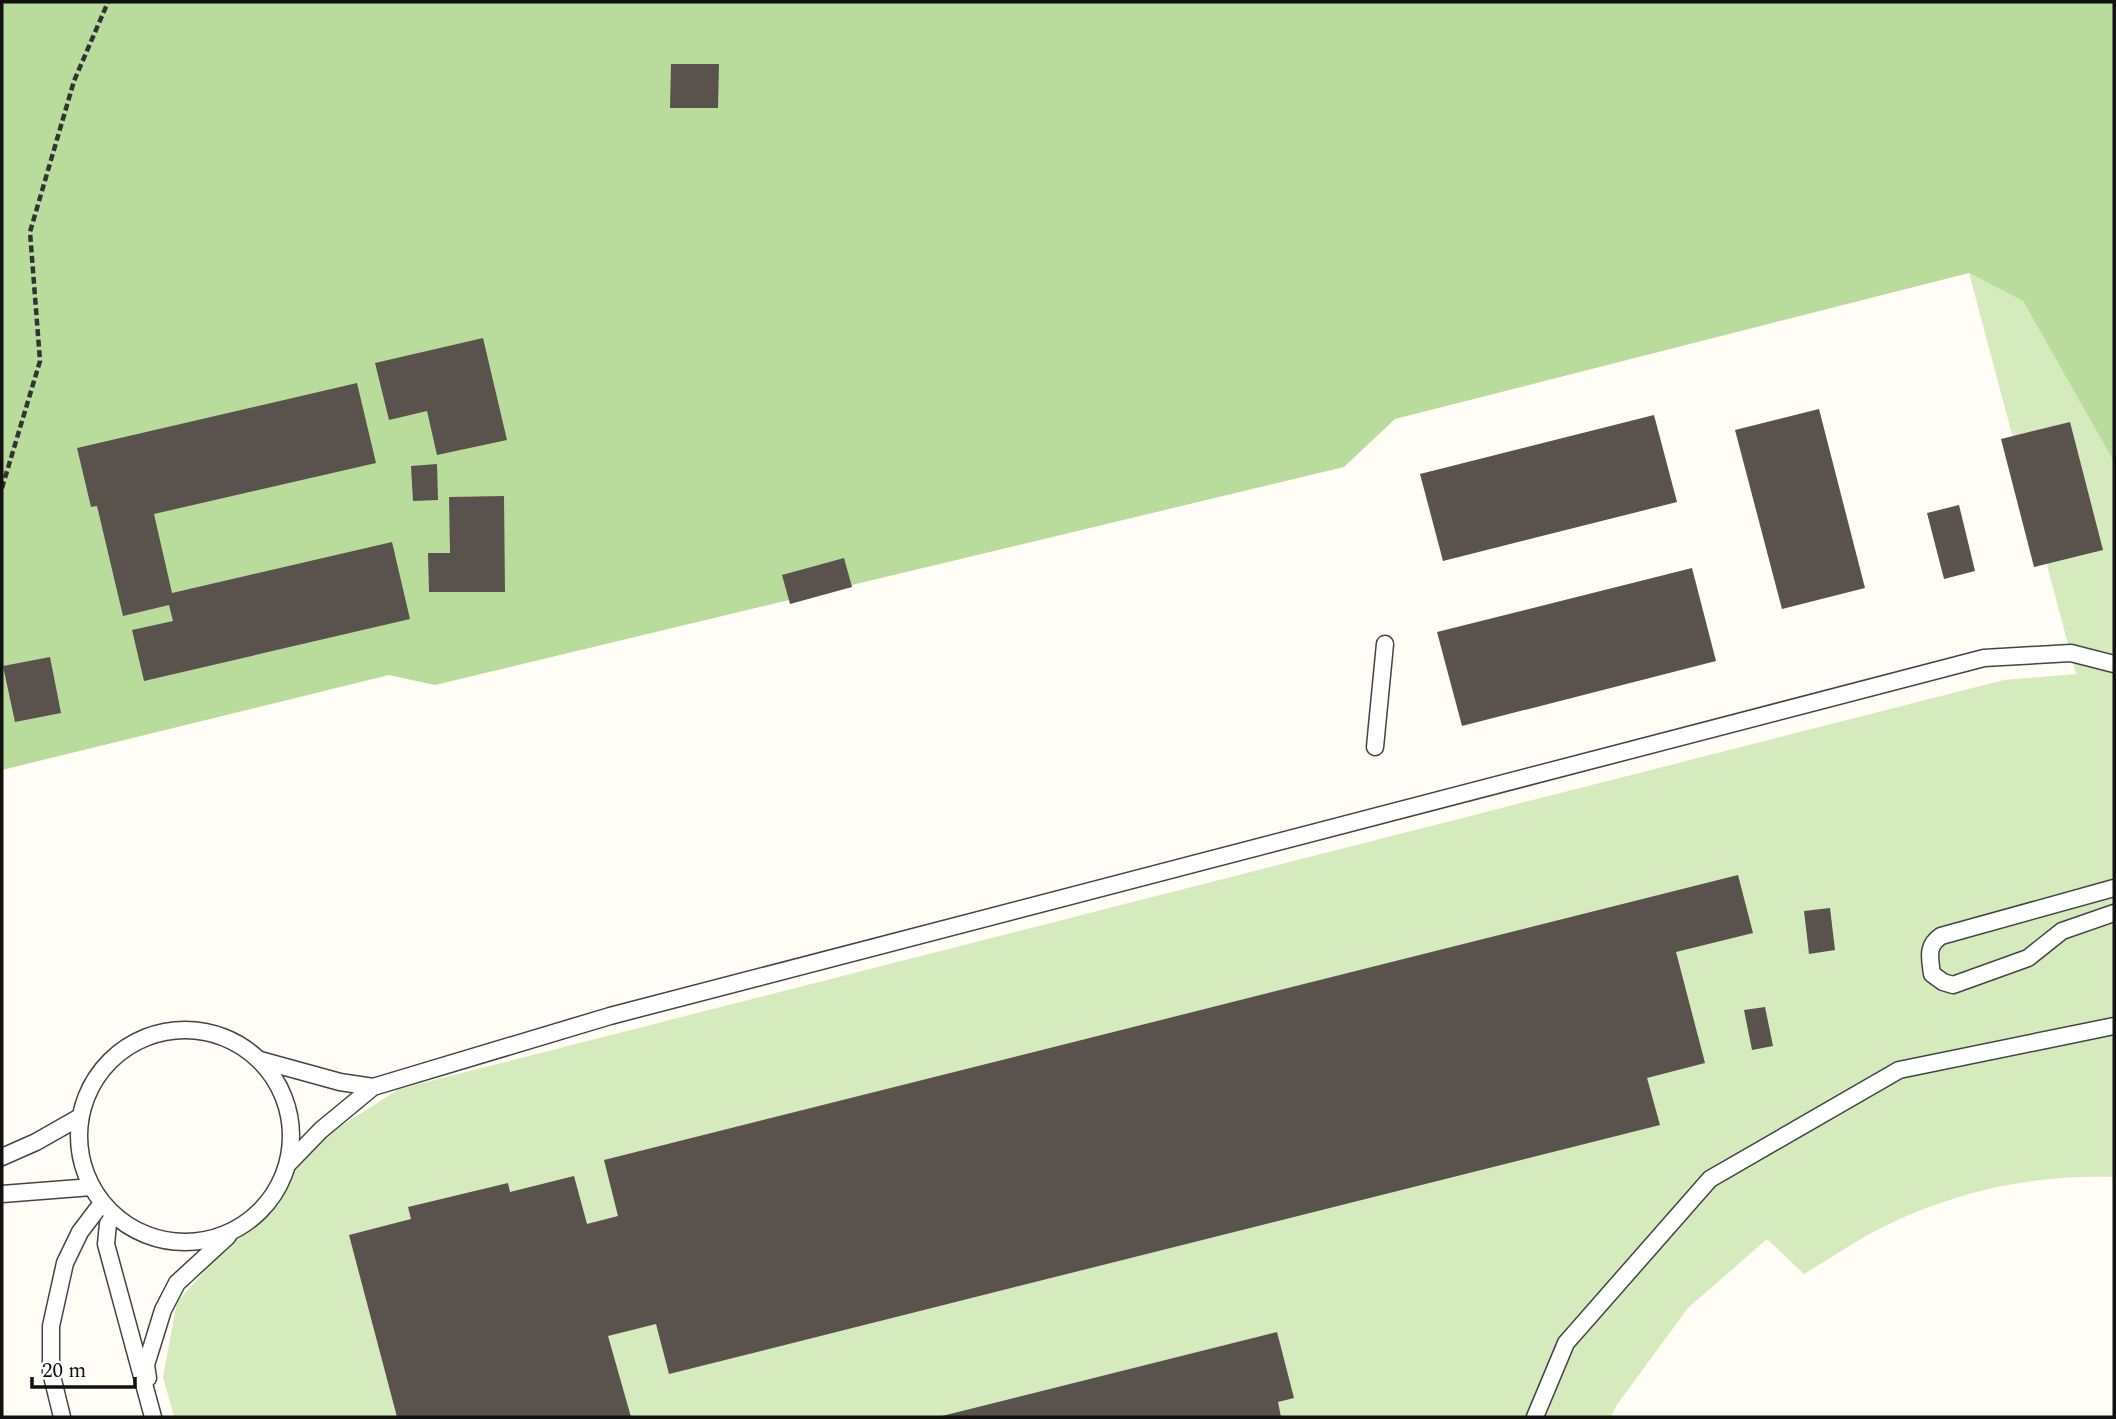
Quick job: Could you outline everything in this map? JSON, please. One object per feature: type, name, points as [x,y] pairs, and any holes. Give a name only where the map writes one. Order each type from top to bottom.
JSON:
[{"type":"lane","points":[[1375,747],[1385,643]]},
{"type":"lane","points":[[152,1415],[146,1365],[163,1310],[177,1283],[232,1232],[268,1204],[289,1163],[321,1130],[373,1087],[623,1012],[1984,658],[2071,653],[2114,664]]},
{"type":"lane","points":[[2114,888],[1941,936],[1933,942],[1929,952],[1932,974],[1953,985],[2028,958],[2062,931],[2114,913]]},
{"type":"lane","points":[[1535,1417],[1566,1343],[1710,1179],[1899,1070],[2114,1026]]},
{"type":"lane","points":[[232,1232],[202,1241],[170,1241],[140,1233],[102,1203],[92,1187],[80,1153],[80,1117],[94,1082],[119,1053],[153,1035],[191,1030],[228,1039],[260,1060],[340,1083],[373,1087]]},
{"type":"lane","points":[[260,1060],[282,1090],[292,1126],[289,1163]]},
{"type":"lane","points":[[2,1157],[36,1142],[80,1117]]},
{"type":"lane","points":[[2,1194],[92,1187]]},
{"type":"lane","points":[[62,1417],[51,1372],[51,1326],[65,1263],[80,1232],[102,1203]]},
{"type":"lane","points":[[114,1215],[108,1224],[106,1244],[152,1415]]},
{"type":"path","points":[[2,488],[40,361],[30,232],[74,81],[108,2]]},
{"type":"green space","points":[[2,2],[2114,2],[2114,462],[2023,301],[1969,273],[1395,419],[1344,467],[435,685],[389,675],[2,770]]},
{"type":"green space","points":[[1969,273],[2023,301],[2114,462],[2114,1177],[2055,1178],[1969,1194],[1914,1213],[1876,1230],[1804,1274],[1767,1239],[1688,1308],[1616,1406],[1611,1417],[174,1417],[163,1377],[177,1302],[324,1137],[399,1089],[2004,680],[2076,674]]},
{"type":"building","points":[[671,64],[719,64],[718,108],[670,108]]},
{"type":"building","points":[[483,338],[507,440],[437,455],[427,411],[389,420],[375,363]]},
{"type":"building","points":[[357,383],[376,463],[154,514],[172,593],[392,542],[410,619],[144,681],[132,630],[173,621],[169,605],[123,616],[97,506],[91,507],[77,448]]},
{"type":"building","points":[[1819,409],[1865,588],[1782,609],[1735,430]]},
{"type":"building","points":[[1654,415],[1677,502],[1443,561],[1420,474]]},
{"type":"building","points":[[2070,422],[2103,550],[2034,567],[2001,439]]},
{"type":"building","points":[[437,464],[438,500],[413,501],[411,466]]},
{"type":"building","points":[[504,496],[505,592],[429,592],[428,553],[450,553],[449,497]]},
{"type":"building","points":[[1959,505],[1975,571],[1944,579],[1927,513]]},
{"type":"building","points":[[844,558],[852,587],[790,604],[782,575]]},
{"type":"building","points":[[1692,568],[1716,661],[1462,726],[1437,632]]},
{"type":"building","points":[[50,657],[61,713],[15,722],[3,666]]},
{"type":"building","points":[[1738,875],[1753,933],[1676,952],[1705,1063],[1647,1078],[1660,1125],[669,1374],[656,1324],[608,1336],[631,1417],[397,1417],[349,1235],[411,1219],[408,1207],[508,1183],[510,1192],[574,1176],[587,1224],[618,1216],[604,1160]]},
{"type":"building","points":[[1830,908],[1835,950],[1809,954],[1804,911]]},
{"type":"building","points":[[1765,1007],[1773,1046],[1752,1050],[1744,1010]]},
{"type":"building","points":[[1277,1332],[1294,1398],[1278,1402],[1281,1417],[938,1417]]}]
